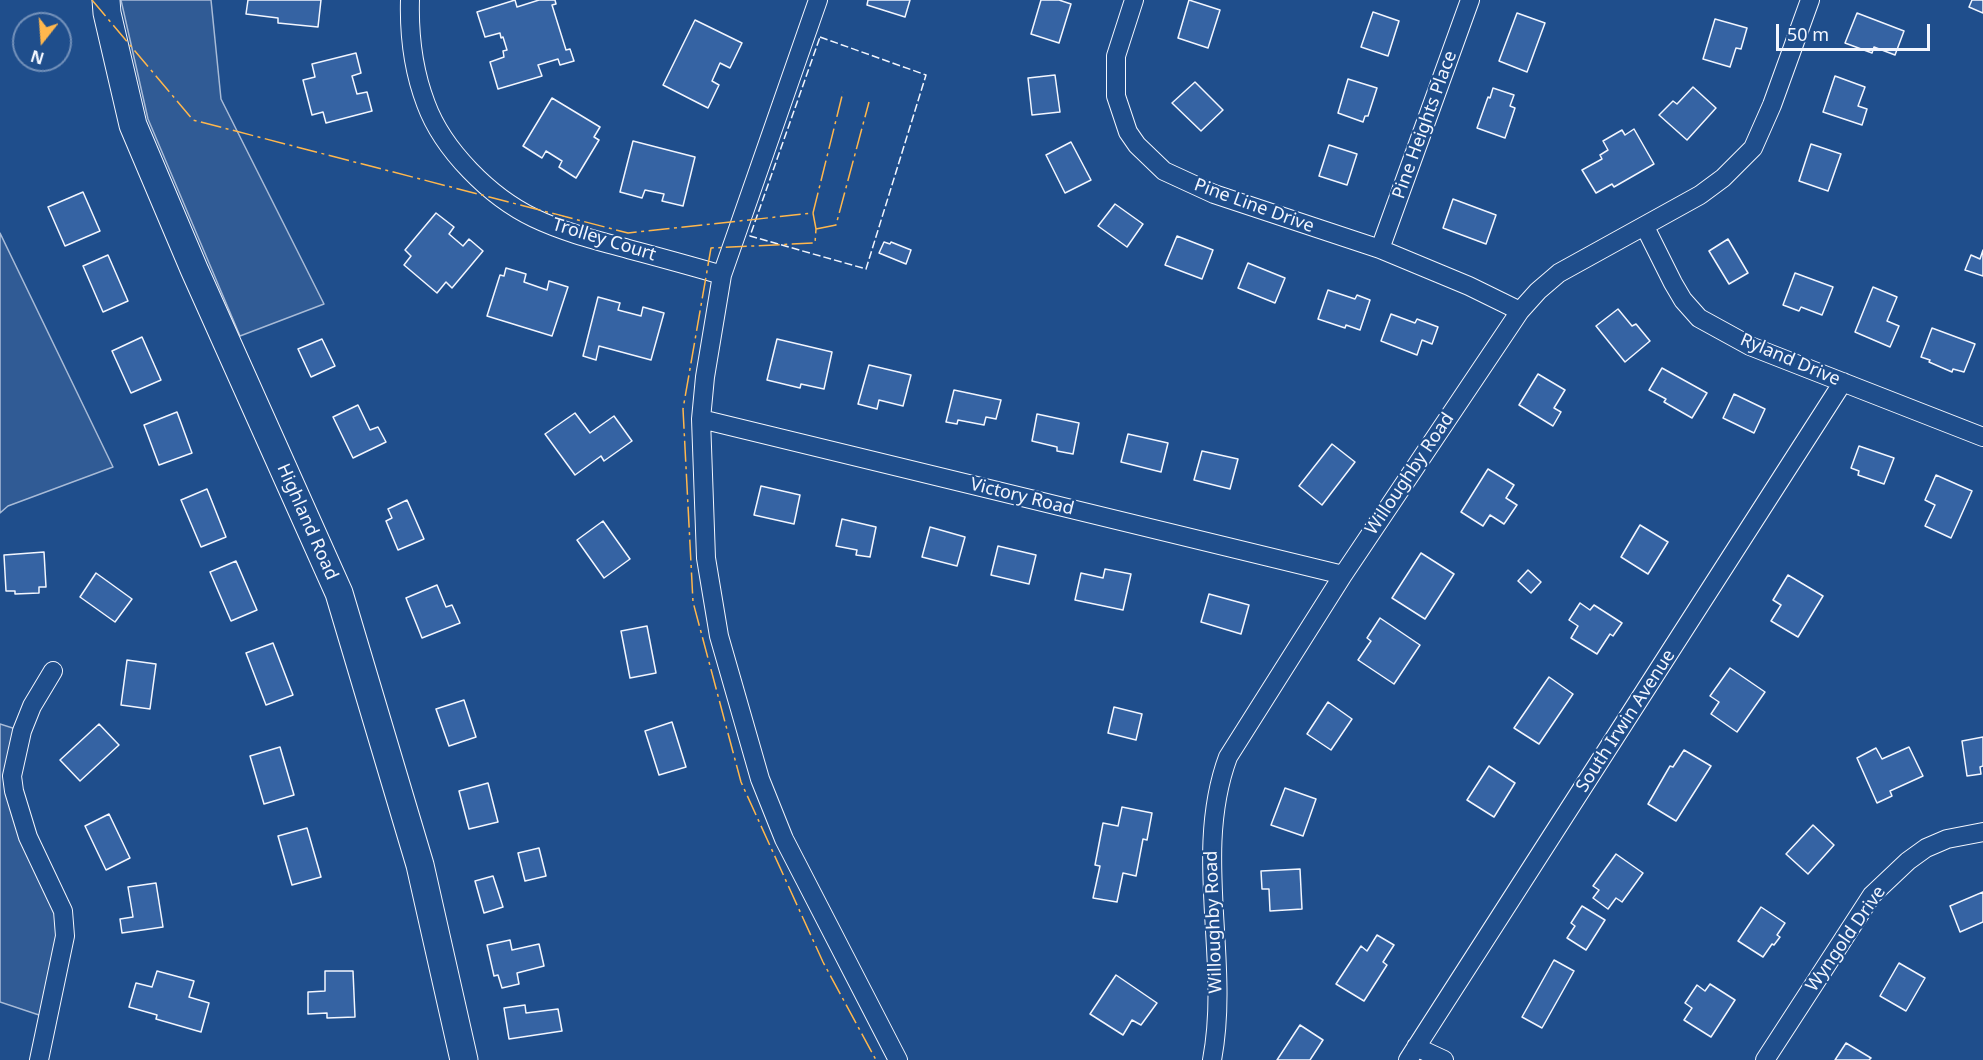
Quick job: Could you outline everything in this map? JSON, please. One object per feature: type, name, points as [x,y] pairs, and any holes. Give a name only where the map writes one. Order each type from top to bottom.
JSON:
[{"type":"street","name":"Highland Road","points":[[106,0],[133,125],[194,269],[339,593],[420,865],[464,1060]]},
{"type":"street","name":"Trolley Court","points":[[410,0],[409,28],[415,68],[426,105],[444,137],[471,173],[499,197],[532,217],[564,231],[722,275]]},
{"type":"street","points":[[818,0],[722,275],[705,377],[701,418],[706,558],[718,636],[760,779],[784,839],[898,1060]]},
{"type":"street","name":"Pine Line Drive","points":[[1134,0],[1116,56],[1116,96],[1128,132],[1164,171],[1214,194],[1380,249],[1520,310]]},
{"type":"street","name":"Pine Heights Place","points":[[1380,249],[1470,0]]},
{"type":"street","name":"Willoughby Road","points":[[1212,1060],[1217,1010],[1213,830],[1215,801],[1228,756],[1343,575],[1520,310],[1559,273],[1645,227],[1716,184],[1753,148],[1772,105],[1810,0]]},
{"type":"street","name":"Ryland Drive","points":[[1645,227],[1672,283],[1699,318],[1750,346],[1983,437]]},
{"type":"street","name":"South Irwin Avenue","points":[[1412,1054],[1843,382]]},
{"type":"street","name":"Victory Road","points":[[701,418],[1343,575]]},
{"type":"street","points":[[45,1058],[65,936],[63,911],[28,837],[14,791],[12,776],[22,731],[32,706],[53,671]]},
{"type":"street","name":"Wyngold Drive","points":[[1765,1060],[1872,895],[1908,861],[1926,848],[1947,839],[1983,832]]},
{"type":"street","points":[[1412,1054],[1444,1060]]},
{"type":"shaded area","points":[[121,0],[211,0],[221,99],[324,304],[240,336],[148,119]]},
{"type":"shaded area","points":[[0,233],[113,467],[8,506],[0,513]]},
{"type":"shaded area","points":[[0,724],[22,731],[12,776],[63,911],[48,1018],[0,1002]]},
{"type":"building","points":[[248,0],[321,0],[318,27],[278,23],[278,18],[246,14]]},
{"type":"building","points":[[515,0],[517,7],[539,0],[555,0],[556,4],[552,5],[566,50],[570,49],[574,61],[560,65],[558,59],[538,65],[542,76],[498,89],[490,62],[504,57],[503,51],[507,50],[500,33],[485,37],[477,12]]},
{"type":"building","points":[[868,0],[910,0],[905,17],[867,5]]},
{"type":"building","points":[[1041,0],[1059,0],[1071,4],[1059,43],[1031,34]]},
{"type":"building","points":[[1189,0],[1220,10],[1208,48],[1178,38]]},
{"type":"building","points":[[1972,0],[1983,0],[1983,13],[1969,7]]},
{"type":"building","points":[[1373,12],[1399,21],[1388,56],[1361,47]]},
{"type":"building","points":[[1517,13],[1545,23],[1527,72],[1499,61]]},
{"type":"building","points":[[1857,13],[1904,31],[1895,55],[1874,47],[1872,53],[1845,43]]},
{"type":"building","points":[[1715,19],[1747,28],[1741,49],[1736,48],[1730,67],[1703,59]]},
{"type":"building","points":[[695,20],[742,43],[730,68],[720,63],[712,81],[719,85],[708,108],[663,85]]},
{"type":"building","points":[[356,53],[361,73],[352,76],[357,94],[367,92],[372,111],[326,123],[323,112],[312,115],[303,80],[315,77],[312,64]]},
{"type":"building","points":[[1055,75],[1060,112],[1032,115],[1028,78]]},
{"type":"building","points":[[1835,76],[1865,87],[1858,106],[1867,109],[1862,125],[1823,112]]},
{"type":"building","points":[[1348,79],[1377,88],[1368,116],[1365,116],[1363,122],[1338,113]]},
{"type":"building","points":[[1195,82],[1223,110],[1201,131],[1172,103]]},
{"type":"building","points":[[1693,87],[1716,108],[1687,140],[1659,115],[1673,101],[1677,104]]},
{"type":"building","points":[[1493,88],[1514,95],[1510,106],[1515,108],[1505,138],[1477,128]]},
{"type":"building","points":[[552,98],[600,127],[594,137],[599,140],[576,178],[559,167],[562,161],[546,151],[542,158],[523,146]]},
{"type":"building","points":[[1634,129],[1654,164],[1614,187],[1612,184],[1596,193],[1582,170],[1602,159],[1600,155],[1608,150],[1603,141],[1622,130],[1625,135]]},
{"type":"building","points":[[633,141],[695,157],[683,206],[662,201],[664,194],[645,190],[642,198],[620,192]]},
{"type":"building","points":[[1071,142],[1091,180],[1065,193],[1046,155]]},
{"type":"building","points":[[1811,144],[1841,154],[1828,191],[1799,181]]},
{"type":"building","points":[[1329,145],[1357,154],[1347,185],[1319,176]]},
{"type":"building","points":[[83,192],[100,231],[65,246],[48,207]]},
{"type":"building","points":[[1453,199],[1496,215],[1486,244],[1443,228]]},
{"type":"building","points":[[1115,204],[1143,224],[1127,247],[1098,226]]},
{"type":"building","points":[[436,213],[454,227],[449,234],[463,246],[469,239],[483,251],[452,288],[446,282],[437,293],[404,265],[411,256],[405,250]]},
{"type":"building","points":[[1177,236],[1213,250],[1202,279],[1165,265]]},
{"type":"building","points":[[1728,239],[1748,273],[1729,284],[1709,251]]},
{"type":"building","points":[[884,242],[890,244],[891,242],[911,250],[906,264],[879,253]]},
{"type":"building","points":[[1983,250],[1983,276],[1965,270],[1971,255],[1980,259]]},
{"type":"building","points":[[108,255],[128,301],[103,312],[83,266]]},
{"type":"building","points":[[1248,263],[1285,278],[1275,303],[1238,288]]},
{"type":"building","points":[[506,268],[526,274],[524,282],[547,290],[549,281],[568,287],[552,336],[487,316],[500,275],[504,276]]},
{"type":"building","points":[[1795,273],[1833,287],[1822,315],[1801,307],[1799,311],[1783,305]]},
{"type":"building","points":[[1873,287],[1897,297],[1887,321],[1899,326],[1890,347],[1855,332]]},
{"type":"building","points":[[1328,290],[1355,299],[1357,295],[1370,300],[1360,330],[1346,325],[1345,328],[1318,319]]},
{"type":"building","points":[[598,297],[620,303],[618,310],[641,316],[643,307],[664,313],[651,360],[599,346],[596,360],[583,356]]},
{"type":"building","points":[[1618,309],[1632,326],[1636,324],[1650,341],[1625,362],[1596,326]]},
{"type":"building","points":[[1391,314],[1415,323],[1417,319],[1438,327],[1432,344],[1422,340],[1417,355],[1381,341]]},
{"type":"building","points":[[1932,328],[1975,344],[1964,372],[1953,369],[1952,372],[1921,357]]},
{"type":"building","points":[[142,337],[161,380],[131,393],[112,351]]},
{"type":"building","points":[[322,339],[335,366],[311,377],[298,349]]},
{"type":"building","points":[[777,339],[832,352],[824,389],[801,384],[800,388],[767,380]]},
{"type":"building","points":[[869,365],[911,375],[903,406],[879,400],[877,409],[858,404]]},
{"type":"building","points":[[1662,368],[1707,393],[1692,418],[1664,402],[1666,399],[1649,390]]},
{"type":"building","points":[[1538,374],[1565,390],[1554,408],[1561,412],[1553,426],[1519,405]]},
{"type":"building","points":[[954,390],[1001,400],[996,419],[986,417],[984,425],[958,420],[957,424],[946,422]]},
{"type":"building","points":[[1734,394],[1765,409],[1754,433],[1723,418]]},
{"type":"building","points":[[358,405],[370,430],[378,427],[386,442],[353,458],[333,417]]},
{"type":"building","points":[[177,412],[192,453],[159,465],[144,425]]},
{"type":"building","points":[[575,413],[590,433],[614,416],[632,441],[604,461],[601,456],[575,475],[545,434]]},
{"type":"building","points":[[1037,414],[1079,423],[1073,454],[1057,451],[1057,447],[1032,441]]},
{"type":"building","points":[[1128,434],[1168,443],[1161,472],[1121,462]]},
{"type":"building","points":[[1332,444],[1355,462],[1322,505],[1299,486]]},
{"type":"building","points":[[1859,446],[1894,458],[1884,484],[1858,475],[1859,471],[1851,468]]},
{"type":"building","points":[[1202,451],[1238,459],[1230,489],[1194,480]]},
{"type":"building","points":[[1488,469],[1514,485],[1506,498],[1517,505],[1504,524],[1490,515],[1483,526],[1461,512]]},
{"type":"building","points":[[1936,475],[1972,491],[1951,538],[1925,526],[1935,505],[1925,500]]},
{"type":"building","points":[[761,486],[800,495],[794,524],[754,515]]},
{"type":"building","points":[[207,489],[226,537],[201,547],[181,500]]},
{"type":"building","points":[[407,500],[424,539],[398,550],[386,521],[392,518],[388,509]]},
{"type":"building","points":[[842,519],[876,527],[870,557],[856,555],[857,550],[836,546]]},
{"type":"building","points":[[603,521],[630,559],[604,578],[577,540]]},
{"type":"building","points":[[1640,525],[1668,542],[1648,574],[1621,557]]},
{"type":"building","points":[[930,527],[965,537],[957,566],[922,557]]},
{"type":"building","points":[[998,546],[1036,555],[1029,584],[991,575]]},
{"type":"building","points":[[44,552],[46,587],[39,587],[39,593],[15,594],[15,591],[6,591],[4,555]]},
{"type":"building","points":[[1421,553],[1454,574],[1425,619],[1392,598]]},
{"type":"building","points":[[236,561],[257,610],[231,621],[210,572]]},
{"type":"building","points":[[1105,569],[1131,574],[1123,610],[1075,600],[1081,573],[1103,578]]},
{"type":"building","points":[[1528,570],[1541,582],[1531,593],[1518,581]]},
{"type":"building","points":[[96,573],[132,599],[115,622],[80,597]]},
{"type":"building","points":[[1788,575],[1823,596],[1798,637],[1771,621],[1781,605],[1773,600]]},
{"type":"building","points":[[437,585],[446,607],[452,605],[460,623],[422,638],[406,598]]},
{"type":"building","points":[[1209,594],[1249,605],[1241,634],[1201,622]]},
{"type":"building","points":[[1580,603],[1590,610],[1594,605],[1622,623],[1613,636],[1610,634],[1597,654],[1571,638],[1578,626],[1569,620]]},
{"type":"building","points":[[1380,618],[1420,645],[1394,684],[1358,660],[1371,641],[1367,638]]},
{"type":"building","points":[[647,626],[656,673],[630,678],[621,631]]},
{"type":"building","points":[[273,643],[293,695],[266,705],[246,653]]},
{"type":"building","points":[[127,660],[156,664],[150,709],[121,705]]},
{"type":"building","points":[[1730,668],[1765,692],[1737,732],[1711,714],[1719,702],[1710,696]]},
{"type":"building","points":[[1549,677],[1573,694],[1539,744],[1514,728]]},
{"type":"building","points":[[464,700],[476,737],[449,746],[436,709]]},
{"type":"building","points":[[1328,702],[1352,719],[1331,750],[1307,734]]},
{"type":"building","points":[[1114,707],[1142,714],[1136,740],[1108,733]]},
{"type":"building","points":[[672,722],[686,767],[659,775],[645,731]]},
{"type":"building","points":[[99,724],[119,745],[80,781],[60,760]]},
{"type":"building","points":[[1983,737],[1981,774],[1967,776],[1962,741]]},
{"type":"building","points":[[280,747],[294,795],[264,804],[250,756]]},
{"type":"building","points":[[1909,747],[1923,776],[1890,791],[1892,796],[1877,803],[1857,758],[1876,748],[1882,759]]},
{"type":"building","points":[[1684,750],[1711,766],[1676,821],[1648,804],[1670,766],[1673,767]]},
{"type":"building","points":[[1489,766],[1515,783],[1494,817],[1467,800]]},
{"type":"building","points":[[488,783],[498,822],[469,829],[459,791]]},
{"type":"building","points":[[1285,788],[1316,799],[1303,836],[1271,825]]},
{"type":"building","points":[[1122,807],[1152,813],[1147,840],[1143,839],[1136,876],[1123,873],[1117,902],[1093,898],[1100,866],[1095,865],[1103,823],[1118,826]]},
{"type":"building","points":[[109,814],[130,858],[106,870],[85,826]]},
{"type":"building","points":[[1813,825],[1834,845],[1808,874],[1786,854]]},
{"type":"building","points":[[307,828],[321,877],[292,885],[278,836]]},
{"type":"building","points":[[539,848],[546,876],[525,881],[518,853]]},
{"type":"building","points":[[1616,854],[1643,873],[1622,902],[1616,898],[1608,909],[1593,898],[1599,890],[1593,886]]},
{"type":"building","points":[[1300,869],[1302,909],[1270,911],[1269,889],[1262,889],[1261,871]]},
{"type":"building","points":[[493,876],[503,907],[484,913],[475,881]]},
{"type":"building","points":[[156,883],[163,927],[122,933],[120,919],[133,917],[128,887]]},
{"type":"building","points":[[1983,892],[1983,922],[1960,932],[1950,906]]},
{"type":"building","points":[[1582,906],[1605,920],[1586,950],[1567,938],[1575,926],[1571,923]]},
{"type":"building","points":[[1761,907],[1785,923],[1777,935],[1780,937],[1763,957],[1738,941]]},
{"type":"building","points":[[1377,935],[1394,945],[1383,962],[1387,965],[1364,1001],[1336,984],[1361,946],[1367,951]]},
{"type":"building","points":[[510,940],[512,950],[539,944],[544,966],[517,973],[519,984],[502,988],[498,975],[494,976],[487,945]]},
{"type":"building","points":[[1554,960],[1574,971],[1542,1028],[1522,1017]]},
{"type":"building","points":[[1899,963],[1925,978],[1906,1011],[1880,996]]},
{"type":"building","points":[[157,971],[194,981],[189,997],[209,1003],[201,1032],[156,1019],[157,1015],[129,1007],[136,983],[152,987]]},
{"type":"building","points":[[325,971],[353,971],[355,1017],[327,1018],[327,1013],[308,1014],[308,992],[325,991]]},
{"type":"building","points":[[1116,975],[1157,1003],[1141,1025],[1132,1020],[1123,1035],[1090,1014]]},
{"type":"building","points":[[1710,984],[1735,1000],[1711,1037],[1684,1020],[1692,1008],[1685,1003],[1697,985],[1705,991]]},
{"type":"building","points":[[525,1005],[526,1013],[558,1009],[562,1031],[509,1039],[504,1008]]},
{"type":"building","points":[[1300,1025],[1323,1040],[1310,1060],[1277,1060]]},
{"type":"building","points":[[1846,1043],[1871,1058],[1869,1060],[1835,1060]]},
{"type":"fence","points":[[820,37],[926,75],[866,269],[750,236],[820,37]]},
{"type":"power","points":[[92,0],[193,120],[628,233],[813,213],[816,229],[815,243],[711,248],[683,409],[693,602],[741,782],[823,962],[876,1060]]},
{"type":"power","points":[[813,213],[843,92]]},
{"type":"power","points":[[816,229],[836,225],[869,102]]}]
